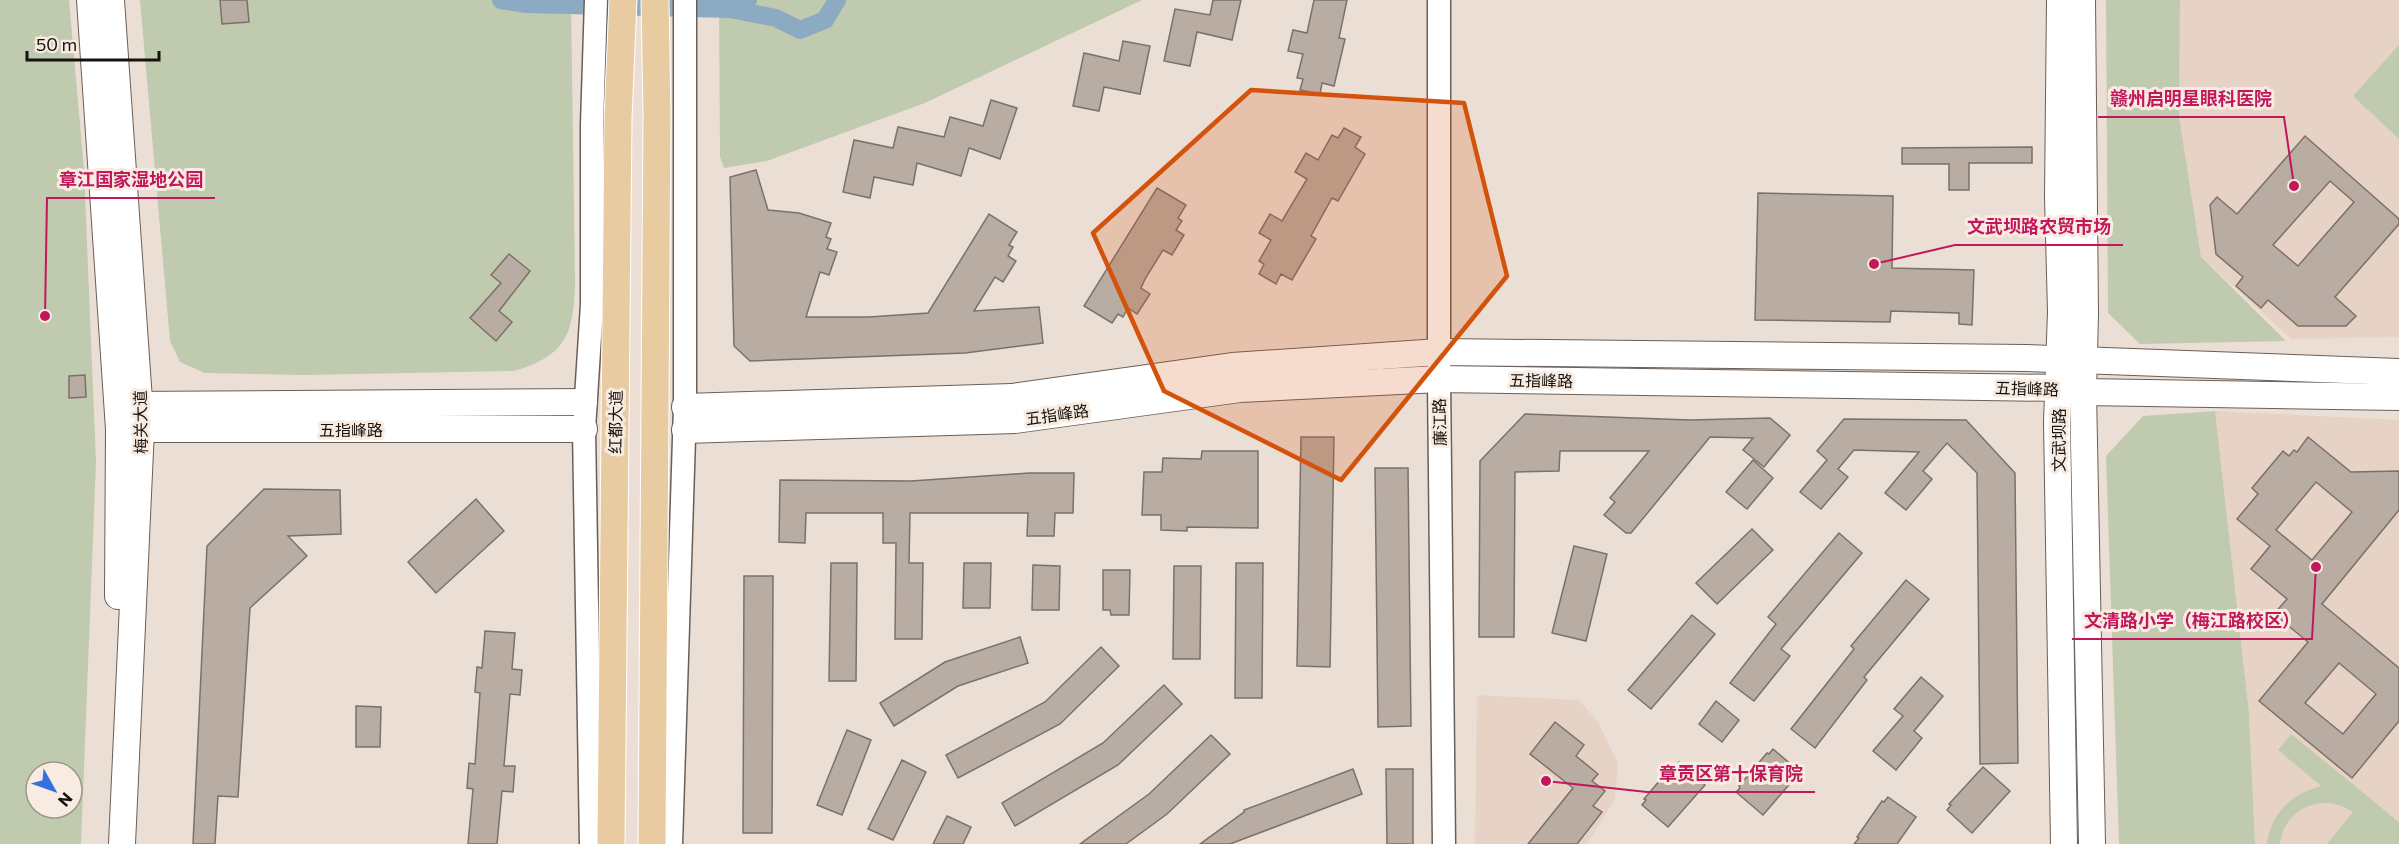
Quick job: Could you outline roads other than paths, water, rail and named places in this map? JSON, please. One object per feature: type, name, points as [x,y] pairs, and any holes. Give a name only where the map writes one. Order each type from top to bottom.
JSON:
[{"type":"main road","name":"梅关大道","points":[[90,0],[129,417],[118,660],[106,844]]},
{"type":"main road","name":"梅关大道","points":[[111,0],[129,417],[122,844]]},
{"type":"main road","name":"红都大道","points":[[610,844],[618,118],[623,0]]},
{"type":"main road","points":[[652,844],[657,114],[655,0]]},
{"type":"main road","name":"文武坝路","points":[[2060,0],[2058,196],[2061,312],[2058,361],[2071,390],[2092,844]]},
{"type":"main road","name":"文武坝路","points":[[2064,844],[2057,422],[2085,361],[2082,0]]},
{"type":"main road","name":"五指峰路","points":[[685,419],[1012,397],[1232,366],[1439,351],[1906,356],[2399,372]]},
{"type":"main road","name":"五指峰路","points":[[685,419],[1015,420],[1240,389],[1439,379],[2399,397]]},
{"type":"main road","points":[[129,417],[584,402]]},
{"type":"main road","name":"五指峰路","points":[[129,417],[584,429]]},
{"type":"street","points":[[591,844],[584,402],[592,304],[592,125],[596,0]]},
{"type":"street","points":[[671,844],[685,419],[685,0]]},
{"type":"street","name":"廉江路","points":[[1439,0],[1439,379],[1444,844]]},
{"type":"waterway","points":[[501,0],[526,4],[730,9],[748,0]]},
{"type":"waterway","points":[[730,9],[776,18],[800,30],[825,20],[837,0]]},
{"type":"place","name":"赣州启明星眼科医院","points":[[2294,186]]},
{"type":"place","name":"文武坝路农贸市场","points":[[1874,264]]},
{"type":"place","name":"章江国家湿地公园","points":[[45,316]]},
{"type":"place","name":"文清路小学（梅江路校区）","points":[[2316,567]]},
{"type":"place","name":"章贡区第十保育院","points":[[1546,781]]}]
